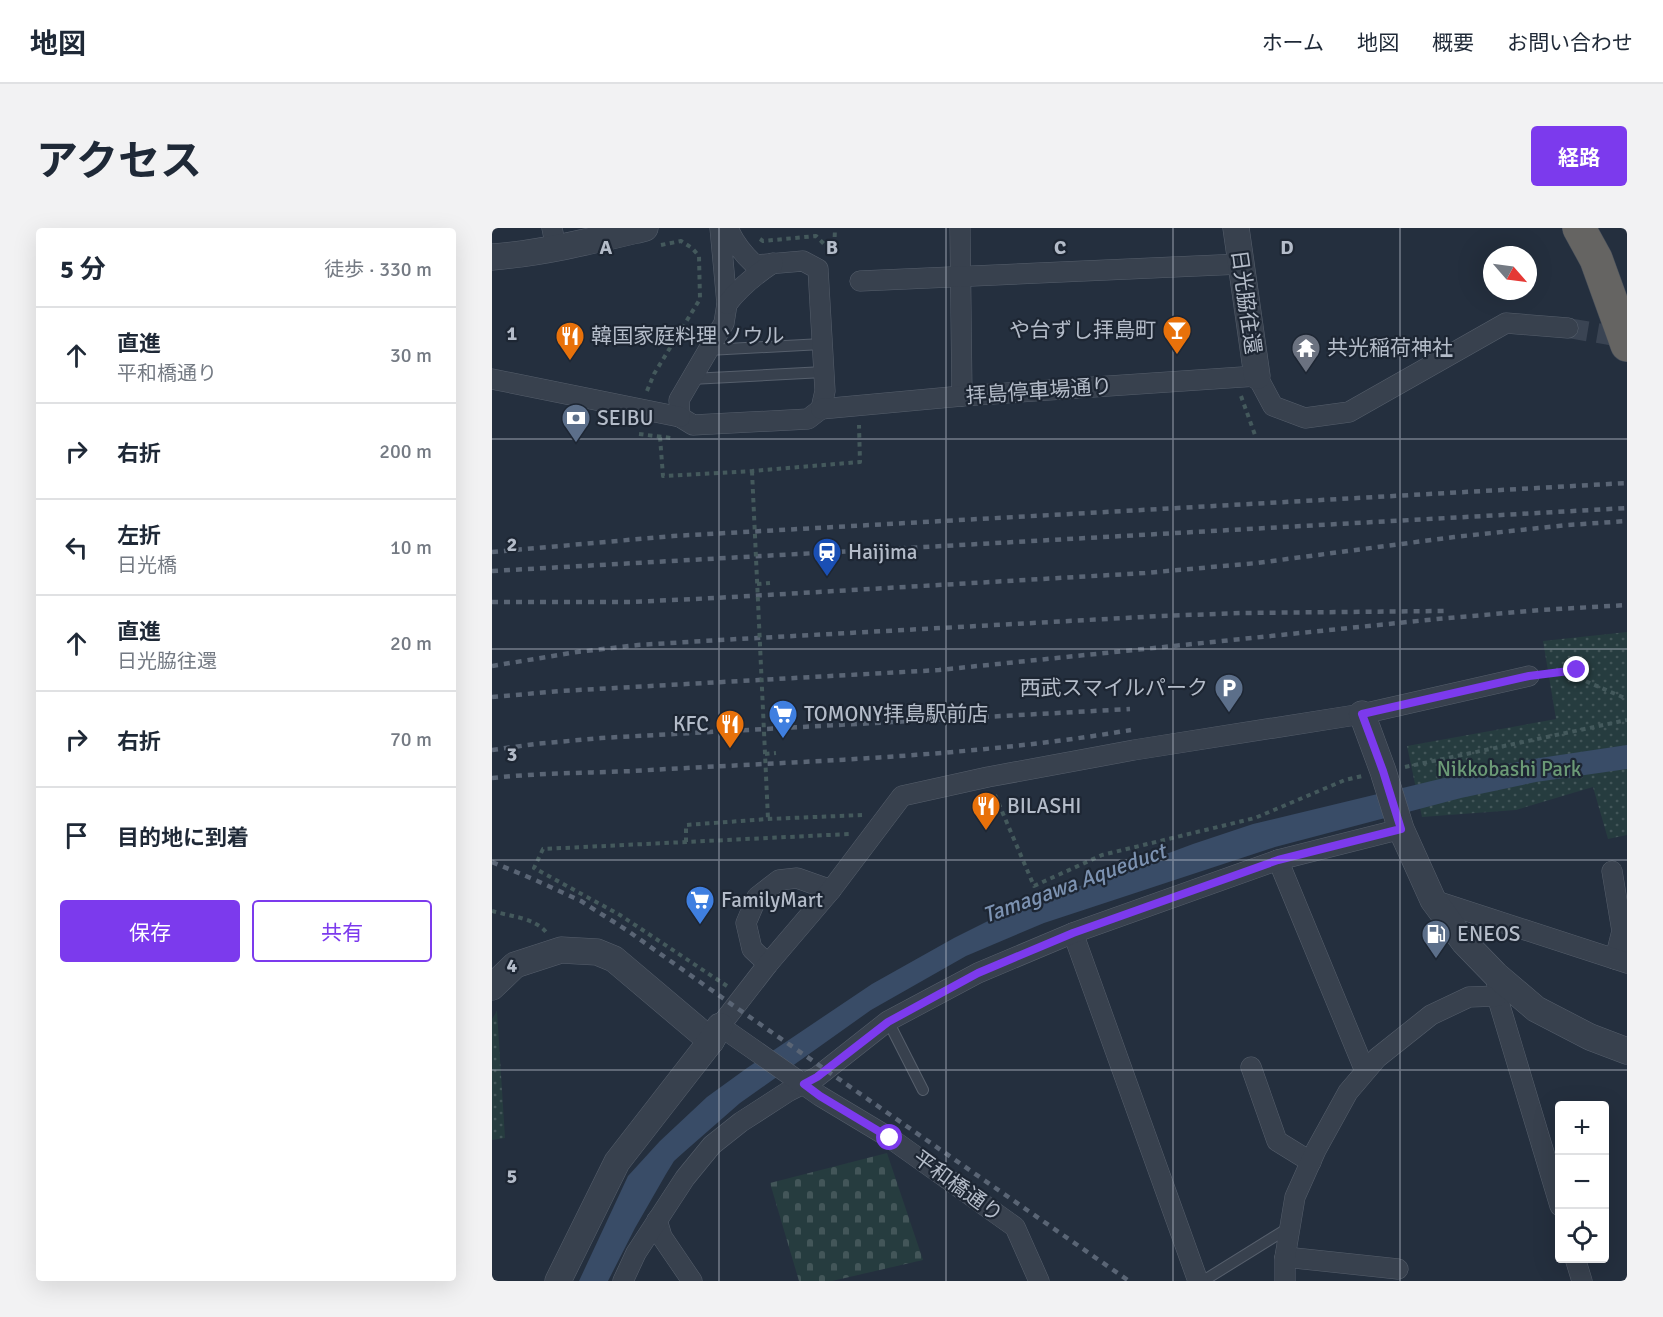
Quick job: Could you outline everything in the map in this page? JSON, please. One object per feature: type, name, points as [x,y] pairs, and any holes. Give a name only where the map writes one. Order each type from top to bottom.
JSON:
[{"type":"highway","points":[[1579,228],[1596,259],[1627,345]]},
{"type":"street","points":[[492,379],[680,417],[679,400],[724,323],[727,304],[720,228]]},
{"type":"street","points":[[728,228],[734,243],[755,265],[803,261],[818,269],[825,391],[821,409]]},
{"type":"street","points":[[960,228],[962,396]]},
{"type":"street","name":"日光脇往還","points":[[1236,228],[1257,376]]},
{"type":"street","points":[[492,257],[519,255],[554,238],[652,237]]},
{"type":"street","points":[[727,304],[753,276],[773,263]]},
{"type":"street","points":[[860,281],[1241,264]]},
{"type":"street","points":[[1257,376],[1273,406],[1305,418],[1349,412],[1506,323],[1568,328]]},
{"type":"street","name":"拝島停車場通り","points":[[680,417],[693,425],[808,419],[821,409],[962,396],[1257,376]]},
{"type":"street","points":[[558,1281],[617,1162],[768,964],[831,890],[902,796],[988,777],[1134,750],[1362,714],[1529,676]]},
{"type":"street","points":[[1362,714],[1398,821],[1433,900],[1497,986],[1555,1189]]},
{"type":"street","points":[[623,1281],[636,1253],[657,1220],[685,1178],[712,1145],[741,1122],[789,1091],[797,1080],[817,1077],[888,1022],[978,973],[1073,933],[1278,860],[1398,821]]},
{"type":"street","points":[[1278,860],[1365,1071]]},
{"type":"street","points":[[1433,900],[1621,961],[1622,931],[1612,871]]},
{"type":"street","points":[[768,964],[752,949],[746,923],[757,897],[779,880],[797,878],[831,890]]},
{"type":"street","points":[[1073,933],[1198,1281]]},
{"type":"street","points":[[492,987],[515,965],[561,950],[597,952],[614,959],[715,1034]]},
{"type":"street","points":[[1285,1281],[1286,1257],[1295,1197],[1348,1092],[1377,1058],[1431,1015],[1497,986]]},
{"type":"street","points":[[1497,986],[1536,1010],[1590,1037],[1627,1051]]},
{"type":"street","name":"平和橋通り","points":[[715,1034],[746,1043],[820,1096],[890,1138],[1015,1227],[1039,1281]]},
{"type":"street","points":[[1251,1067],[1277,1141],[1311,1162]]},
{"type":"street","points":[[657,1220],[662,1237],[692,1281]]},
{"type":"street","points":[[1286,1257],[1398,1269]]},
{"type":"street","points":[[1577,1263],[1582,1281]]},
{"type":"lane","points":[[708,350],[822,344]]},
{"type":"lane","points":[[691,379],[824,372]]},
{"type":"lane","points":[[888,1022],[923,1090]]},
{"type":"lane","points":[[1203,1281],[1290,1226]]},
{"type":"path","points":[[755,236],[763,241],[816,236],[834,255],[835,228]]},
{"type":"path","points":[[644,399],[654,374],[700,299],[699,256],[681,241],[652,237]]},
{"type":"path","points":[[660,437],[663,476],[860,462],[859,415]]},
{"type":"path","points":[[752,471],[768,819]]},
{"type":"path","points":[[757,584],[770,583]]},
{"type":"path","points":[[1529,676],[1577,670],[1583,680],[1627,699]]},
{"type":"path","points":[[988,777],[1034,886],[1102,855],[1255,818],[1345,780],[1385,778],[1627,720]]},
{"type":"path","points":[[765,754],[776,753]]},
{"type":"path","points":[[686,842],[686,825],[856,815]]},
{"type":"path","points":[[732,989],[620,915],[534,868],[543,849],[856,833],[849,842]]},
{"type":"path","points":[[492,911],[534,922],[543,928],[561,950]]},
{"type":"green space","name":"Nikkobashi Park","points":[[1627,632],[1627,835],[1608,839],[1593,787],[1516,810],[1422,817],[1407,746],[1556,719],[1543,641]]},
{"type":"green space","points":[[497,1011],[505,1138],[492,1140],[492,1019]]},
{"type":"green space","points":[[887,1153],[923,1260],[832,1281],[799,1281],[770,1183]]},
{"type":"water","points":[[1627,745],[1627,769],[1536,782],[1461,798],[1275,847],[1044,923],[966,956],[871,1010],[740,1103],[674,1161],[635,1228],[608,1281],[579,1281],[628,1176],[660,1141],[707,1097],[872,984],[954,938],[994,918],[1253,824],[1477,770]]},
{"type":"tunnel","points":[[1568,328],[1627,338]]},
{"type":"railway","points":[[492,552],[673,536],[1627,483]]},
{"type":"railway","points":[[492,571],[1627,508]]},
{"type":"railway","points":[[492,602],[631,602],[1145,573],[1257,563],[1454,537],[1627,521]]},
{"type":"railway","points":[[492,697],[561,691],[939,670],[1437,619],[1627,605]]},
{"type":"railway","points":[[492,666],[638,645],[720,640],[1161,616],[1444,611]]},
{"type":"railway","points":[[492,750],[601,738],[1130,709]]},
{"type":"railway","points":[[492,778],[945,753],[1131,730]]},
{"type":"railway","points":[[492,862],[581,901],[628,931],[1129,1281]]},
{"type":"place","name":"や台ずし拝島町","points":[[1177,356]]},
{"type":"place","name":"韓国家庭料理 ソウル","points":[[570,362]]},
{"type":"place","name":"共光稲荷神社","points":[[1306,374]]},
{"type":"place","name":"SEIBU","points":[[576,444]]},
{"type":"place","name":"Haijima","points":[[827,578]]},
{"type":"place","name":"西武スマイルパーク","points":[[1229,714]]},
{"type":"place","name":"TOMONY拝島駅前店","points":[[783,740]]},
{"type":"place","name":"KFC","points":[[730,750]]},
{"type":"place","name":"BILASHI","points":[[986,832]]},
{"type":"place","name":"FamilyMart","points":[[700,926]]},
{"type":"place","name":"ENEOS","points":[[1436,960]]},
{"type":"route","points":[[890,1138],[804,1084],[817,1077],[888,1022],[978,973],[1073,933],[1278,860],[1401,829],[1362,714],[1529,676],[1577,670]]},
{"type":"water label","name":"Tamagawa Aqueduct","points":[[1074,883]]}]
